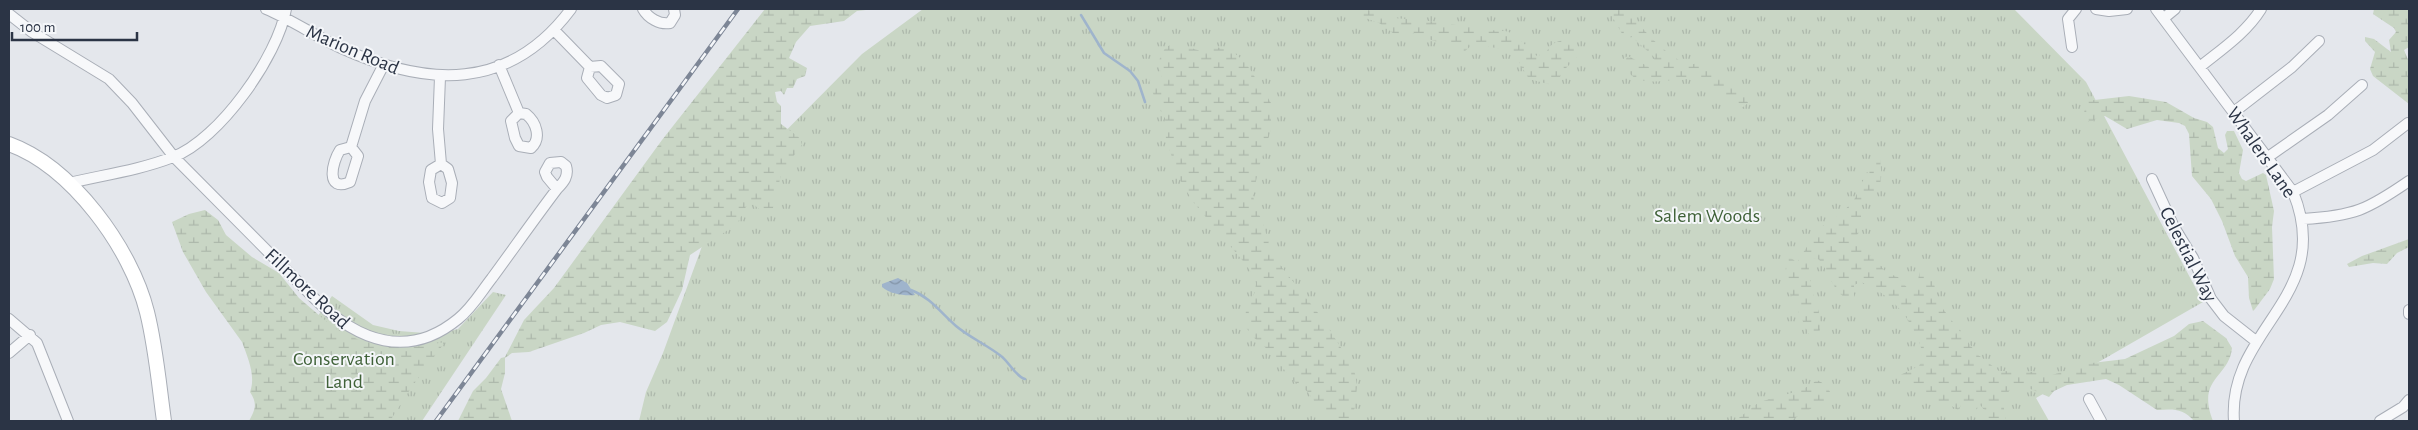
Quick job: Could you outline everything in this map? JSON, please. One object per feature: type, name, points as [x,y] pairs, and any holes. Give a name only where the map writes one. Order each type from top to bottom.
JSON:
[{"type":"main road","points":[[9,144],[37,160],[69,184],[88,203],[115,240],[140,292],[152,334],[164,421]]},
{"type":"street","name":"Marion Road","points":[[266,9],[285,14],[335,45],[383,66],[440,77],[473,73],[499,65],[530,49],[554,30],[571,9]]},
{"type":"street","points":[[643,9],[652,18],[665,24],[670,23],[674,19],[674,9]]},
{"type":"street","points":[[2072,47],[2068,19],[2076,9]]},
{"type":"street","points":[[2096,9],[2109,11],[2127,9]]},
{"type":"street","name":"Whalers Lane","points":[[2156,9],[2201,66],[2293,192],[2303,219],[2305,242],[2300,267],[2282,303],[2242,369],[2237,384],[2234,421]]},
{"type":"street","points":[[2164,18],[2175,9]]},
{"type":"street","points":[[2201,66],[2236,38],[2261,9]]},
{"type":"street","name":"Fillmore Road","points":[[9,14],[32,32],[109,79],[132,103],[174,157],[333,317],[367,337],[391,342],[427,337],[439,332],[460,318],[476,300],[557,189]]},
{"type":"street","points":[[69,184],[174,157],[199,142],[223,122],[246,92],[265,61],[285,14]]},
{"type":"street","points":[[554,30],[590,67]]},
{"type":"street","points":[[2234,112],[2292,67],[2319,41]]},
{"type":"street","points":[[499,65],[519,114]]},
{"type":"street","points":[[351,147],[359,117],[383,66]]},
{"type":"street","points":[[440,77],[438,129],[441,164]]},
{"type":"street","points":[[2268,157],[2328,115],[2362,85]]},
{"type":"street","points":[[2293,192],[2373,150],[2408,123]]},
{"type":"street","name":"Celestial Way","points":[[2152,179],[2174,227],[2193,258],[2211,299],[2224,316],[2258,342]]},
{"type":"street","points":[[2303,219],[2329,218],[2355,213],[2379,202],[2409,182]]},
{"type":"street","points":[[9,319],[30,335],[37,343],[68,421]]},
{"type":"street","points":[[9,353],[30,335]]},
{"type":"street","points":[[2090,399],[2101,421]]},
{"type":"street","points":[[2380,421],[2403,407],[2409,400]]},
{"type":"green space","points":[[765,9],[892,9],[857,11],[844,21],[810,26],[796,42],[789,58],[807,68],[805,76],[797,79],[793,88],[787,88],[784,95],[781,91],[775,92],[777,102],[781,106],[781,124],[800,138],[802,145],[782,171],[772,212],[765,214],[751,202],[745,208],[737,224],[690,255],[682,290],[667,322],[655,331],[620,322],[601,325],[584,333],[529,352],[512,353],[505,358],[505,373],[501,389],[512,421],[458,421],[473,391],[486,378],[501,358],[505,357],[524,320],[554,288],[662,140]]},
{"type":"green space","name":"Salem Woods","points":[[923,9],[2014,9],[2086,82],[2203,302],[2036,398],[2049,421],[639,421],[646,392],[663,353],[720,197],[862,54]]},
{"type":"green space","points":[[1365,9],[1393,18],[1509,32],[1537,56],[1546,53],[1555,42],[1569,41],[1577,46],[1577,57],[1566,68],[1555,84],[1552,85],[1529,79],[1516,57],[1502,49],[1473,44],[1464,52],[1452,46],[1420,37],[1411,32],[1407,27],[1397,36],[1379,23],[1354,14],[1351,11]]},
{"type":"green space","points":[[1608,9],[1631,9],[1639,24],[1665,50],[1690,65],[1705,61],[1743,93],[1748,103],[1743,107],[1736,107],[1718,89],[1703,81],[1681,79],[1656,82],[1635,78],[1628,70],[1624,58],[1628,56],[1651,68],[1655,67],[1654,57],[1632,37],[1625,39]]},
{"type":"green space","points":[[2374,9],[2409,9],[2409,47],[2404,50],[2409,62],[2409,104],[2373,76],[2370,69],[2375,52],[2365,41],[2365,37],[2374,39],[2391,52],[2389,40],[2396,32],[2394,28],[2373,14]]},
{"type":"green space","points":[[1174,43],[1201,51],[1216,47],[1232,51],[1246,63],[1271,103],[1271,130],[1259,167],[1253,195],[1255,206],[1263,223],[1272,255],[1322,318],[1354,368],[1357,386],[1355,407],[1350,421],[1338,421],[1321,412],[1308,392],[1291,379],[1273,354],[1252,336],[1245,326],[1246,309],[1255,292],[1256,283],[1248,267],[1194,203],[1180,180],[1166,140],[1165,117],[1157,106],[1149,80],[1157,81],[1162,76],[1159,66],[1160,56],[1165,48]]},
{"type":"green space","points":[[2129,96],[2166,102],[2194,118],[2207,122],[2213,127],[2218,148],[2224,153],[2228,149],[2225,135],[2227,131],[2234,131],[2243,150],[2239,173],[2242,179],[2246,181],[2263,173],[2266,175],[2274,211],[2272,227],[2274,279],[2270,289],[2253,311],[2249,298],[2248,277],[2235,256],[2222,221],[2211,199],[2192,176],[2189,134],[2185,126],[2179,123],[2157,120],[2127,129],[2105,116],[2098,117],[2092,122],[2083,120],[2086,101]]},
{"type":"green space","points":[[1877,156],[1880,159],[1881,182],[1877,190],[1864,200],[1862,204],[1861,228],[1857,235],[1860,244],[1887,273],[1898,277],[1909,290],[1916,289],[1920,271],[1932,271],[1937,301],[1977,354],[1999,371],[2052,375],[2092,363],[2125,359],[2174,336],[2189,324],[2203,321],[2226,338],[2232,348],[2230,358],[2215,380],[2208,396],[2213,421],[2194,421],[2186,414],[2177,410],[2157,410],[2119,385],[2106,379],[2067,385],[2054,391],[2049,397],[2024,386],[2012,388],[2006,395],[2004,403],[2006,421],[1988,421],[1986,411],[1980,405],[1976,410],[1973,410],[1963,402],[1958,410],[1947,403],[1933,402],[1898,380],[1898,376],[1919,366],[1922,356],[1921,346],[1914,330],[1903,313],[1880,292],[1861,282],[1854,285],[1854,298],[1850,300],[1843,296],[1838,292],[1822,263],[1817,258],[1810,260],[1809,270],[1810,281],[1819,312],[1820,331],[1816,338],[1810,337],[1789,291],[1785,274],[1787,259],[1790,257],[1796,262],[1798,261],[1818,229],[1841,214],[1854,200],[1867,172],[1869,174],[1874,157]]},
{"type":"green space","points":[[205,210],[218,220],[226,235],[252,257],[279,273],[299,298],[334,328],[359,340],[380,345],[409,348],[445,342],[411,388],[390,421],[249,421],[255,404],[250,392],[252,380],[247,354],[242,342],[206,292],[183,252],[172,222],[189,214]]},
{"type":"green space","points":[[2409,239],[2409,247],[2397,253],[2387,264],[2373,263],[2349,267],[2347,264],[2362,256]]},
{"type":"green space","name":"Conservation Land","points":[[493,292],[506,295],[422,421],[285,421],[269,385],[332,296],[373,325],[399,331],[438,334],[458,329]]},
{"type":"green space","points":[[1817,380],[1829,389],[1831,394],[1829,398],[1790,421],[1735,421],[1759,402],[1802,390]]},
{"type":"water","points":[[898,278],[907,283],[915,295],[897,294],[882,287],[882,284]]},
{"type":"waterway","points":[[1081,15],[1104,53],[1130,71],[1138,81],[1145,102]]},
{"type":"waterway","points":[[911,290],[930,301],[961,330],[1001,356],[1025,379]]},
{"type":"railway","points":[[436,421],[738,9]]}]
